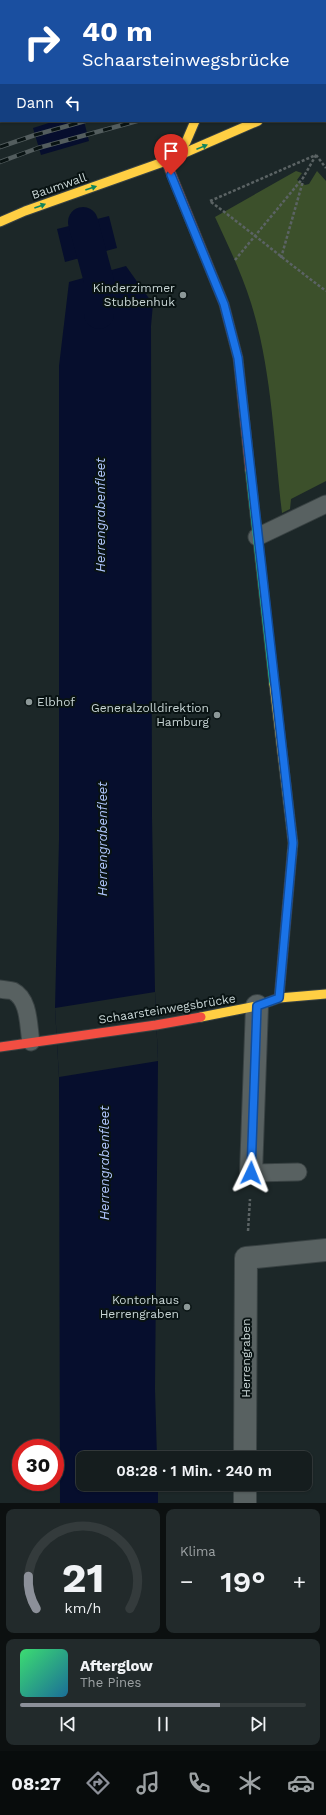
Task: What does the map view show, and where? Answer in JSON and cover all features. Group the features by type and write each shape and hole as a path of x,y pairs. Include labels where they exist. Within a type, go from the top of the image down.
{"street":[{"path":"194,122 186,142 177,153 166,161 186,215 214,279 231,328 238,358 257,537 293,843 279,998"},
{"name":"Baumwall","path":"0,222 56,200 166,161 256,122"},
{"name":"Schaarsteinwegsbrücke","path":"0,1047 156,1024 257,1006 279,998 326,994"},
{"path":"251,1173 257,1006"},
{"path":"246,1258 326,1250"},
{"name":"Herrengraben","path":"245,1451 246,1258"},
{"path":"245,1491 245,1503"}],"lane":[{"path":"257,537 326,504"},
{"path":"0,989 13,991 23,1000 31,1042"},
{"path":"251,1173 298,1172"}],"path":[{"path":"316,155 326,168"},
{"path":"214,279 232,263 303,178 316,155"},
{"path":"186,215 210,201 316,155"},
{"path":"281,258 303,178"},
{"path":"210,201 255,235 281,258 326,291"},
{"path":"246,1258 251,1173"}],"green space":[{"path":"296,171 302,173 297,180 305,185 309,184 317,171 326,181 326,481 291,499 290,509 282,513 268,381 258,328 243,281 215,217"}],"water":[{"path":"52,122 84,122 89,141 41,155 33,128"},
{"path":"109,216 117,248 65,262 57,229"},
{"path":"126,266 153,304 151,326 152,817 155,992 158,1061 155,1389 157,1451 76,1451 76,1491 158,1491 158,1503 60,1503 60,1491 64,1491 64,1439 60,1439 59,1077 55,1008 59,840 59,366 69,282"}],"pier":[{"path":"155,992 158,1061 59,1077 55,1008"}],"waterway":[{"name":"Herrengrabenfleet","path":"83,222 99,281 99,314"}],"railway":[{"path":"0,147 81,122"},
{"path":"0,162 38,148 133,122"}],"traffic: fast":[{"path":"250,470 274,684"}],"traffic: slow":[{"path":"170,158 186,142 195,122"},
{"path":"0,222 25,211 166,161 256,122"},
{"path":"274,684 293,843 292,854"},
{"path":"201,1017 257,1006 279,998 326,994"}],"traffic: jam":[{"path":"166,161 224,304 238,358 250,470"},
{"path":"279,998 292,854"},
{"path":"0,1047 156,1025 201,1017"}],"place":[{"name":"Kinderzimmer Stubbenhuk","path":"183,295"},
{"name":"Elbhof","path":"29,702"},
{"name":"Generalzolldirektion Hamburg","path":"217,715"},
{"name":"Kontorhaus Herrengraben","path":"187,1307"}],"route":[{"path":"171,175 186,215 224,304 238,358 257,537 293,843 279,998 257,1006 251,1173"}]}
